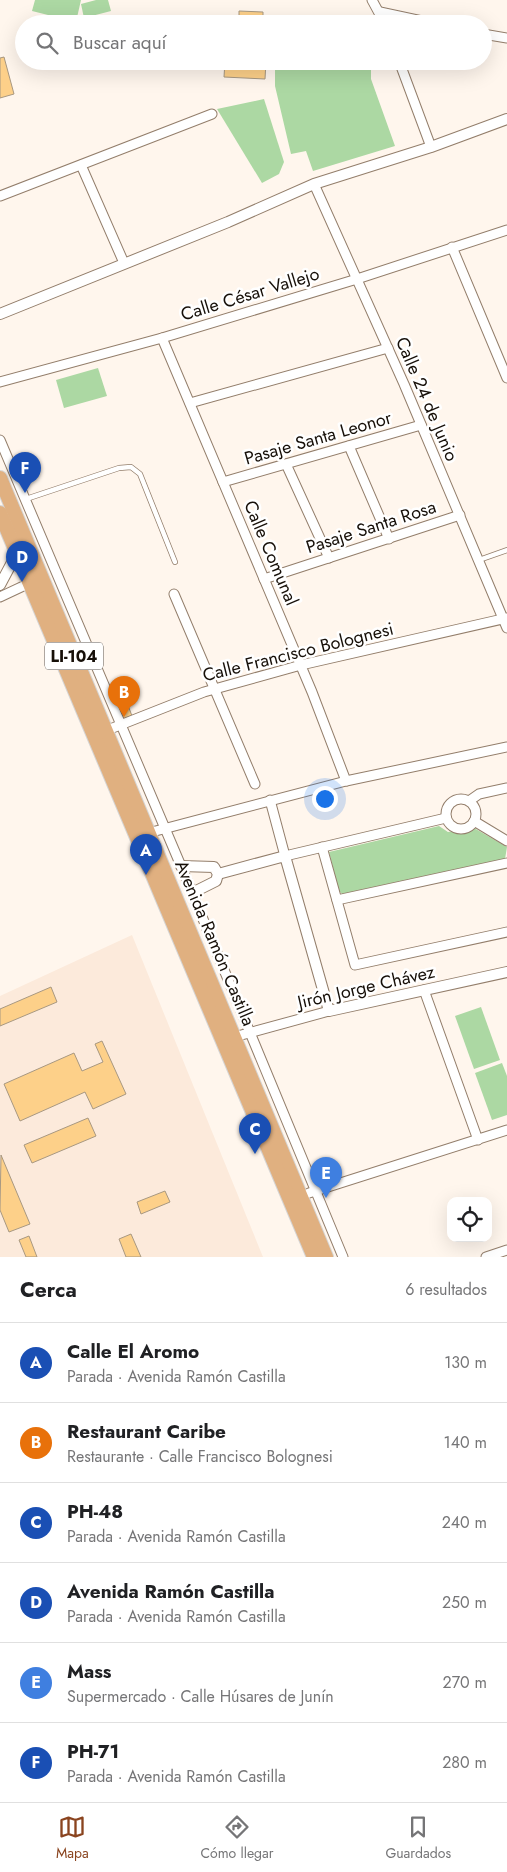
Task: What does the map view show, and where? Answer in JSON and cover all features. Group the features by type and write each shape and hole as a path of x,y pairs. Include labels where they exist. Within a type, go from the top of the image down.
{"highway":[{"name":"Avenida Ramón Castilla","path":"0,478 17,552 36,580 62,628 326,1257"},
{"name":"Avenida Ramón Castilla","path":"6,509 314,1257"}],"street":[{"path":"372,0 381,15"},
{"path":"380,12 394,15"},
{"path":"492,36 507,38"},
{"path":"402,70 431,147"},
{"path":"0,196 212,114"},
{"path":"0,314 314,184 431,147 507,119"},
{"path":"81,165 124,263"},
{"name":"Calle 24 de Junio","path":"314,184 388,348 506,621"},
{"name":"Calle César Vallejo","path":"0,382 162,338 357,279 507,230"},
{"path":"452,247 507,378"},
{"name":"Calle Comunal","path":"162,338 301,665 346,781"},
{"path":"190,403 388,348"},
{"name":"Pasaje Santa Leonor","path":"223,482 421,425"},
{"path":"0,440 163,828 181,866 343,1257"},
{"path":"349,446 389,538"},
{"path":"286,464 329,558"},
{"path":"6,509 25,499"},
{"name":"Pasaje Santa Rosa","path":"264,579 460,515"},
{"path":"0,585 17,552"},
{"path":"0,597 36,580"},
{"path":"174,594 255,784"},
{"name":"Calle Francisco Bolognesi","path":"105,731 214,689 301,665 506,621"},
{"path":"62,628 77,622"},
{"path":"148,833 346,781 507,747"},
{"path":"469,801 479,794 507,788"},
{"path":"460,798 469,801 476,812 474,821 466,828 457,828 446,818 446,809 451,802 460,798"},
{"path":"270,800 329,1011"},
{"path":"218,874 446,818"},
{"path":"474,821 507,841"},
{"path":"322,847 356,965 507,932"},
{"path":"337,900 507,863"},
{"path":"178,901 216,881 218,874 214,868 181,866"},
{"name":"Jirón Jorge Chávez","path":"234,1037 329,1011 507,972"},
{"path":"424,990 478,1140"},
{"path":"300,1196 507,1130"},
{"path":"486,1257 507,1250"}],"lane":[{"path":"25,499 120,468 131,467 140,474 175,562"},
{"path":"479,560 507,550"}],"shaded area":[{"path":"132,935 263,1257 0,1257 0,996"}],"green space":[{"path":"35,0 81,0 78,15 48,15 32,11"},
{"path":"96,0 108,0 111,11 96,15 83,15 81,4"},
{"path":"275,70 371,70 371,79 395,146 313,171 306,151 291,154 275,86"},
{"path":"264,99 284,162 279,174 262,183 217,109"},
{"path":"98,368 107,396 64,408 56,380"},
{"path":"439,826 448,832 474,828 507,847 505,859 343,895 339,891 329,852"},
{"path":"481,1007 500,1060 474,1069 455,1016"},
{"path":"502,1063 507,1076 507,1115 492,1120 475,1073"}],"building":[{"path":"239,11 263,12 263,15 239,15"},
{"path":"4,57 14,94 0,98 0,58"},
{"path":"224,70 266,70 265,79 224,77"},
{"path":"126,700 132,716 123,720 117,704"},
{"path":"51,987 57,1002 0,1026 0,1009"},
{"path":"102,1041 126,1094 93,1109 85,1092 20,1121 4,1084 74,1053 82,1071 103,1062 95,1044"},
{"path":"88,1118 96,1136 32,1163 24,1145"},
{"path":"1,1155 30,1224 9,1232 0,1210"},
{"path":"165,1191 170,1202 141,1214 137,1202"},
{"path":"131,1234 141,1257 126,1257 119,1239"},
{"path":"29,1236 37,1257 26,1257 19,1240"}],"place":[{"name":"PH-71","path":"25,493"},
{"name":"Avenida Ramón Castilla","path":"22,582"},
{"name":"Restaurant Caribe","path":"124,717"},
{"name":"Calle El Aromo","path":"146,875"},
{"name":"PH-48","path":"255,1154"},
{"name":"Mass","path":"326,1198"}]}
